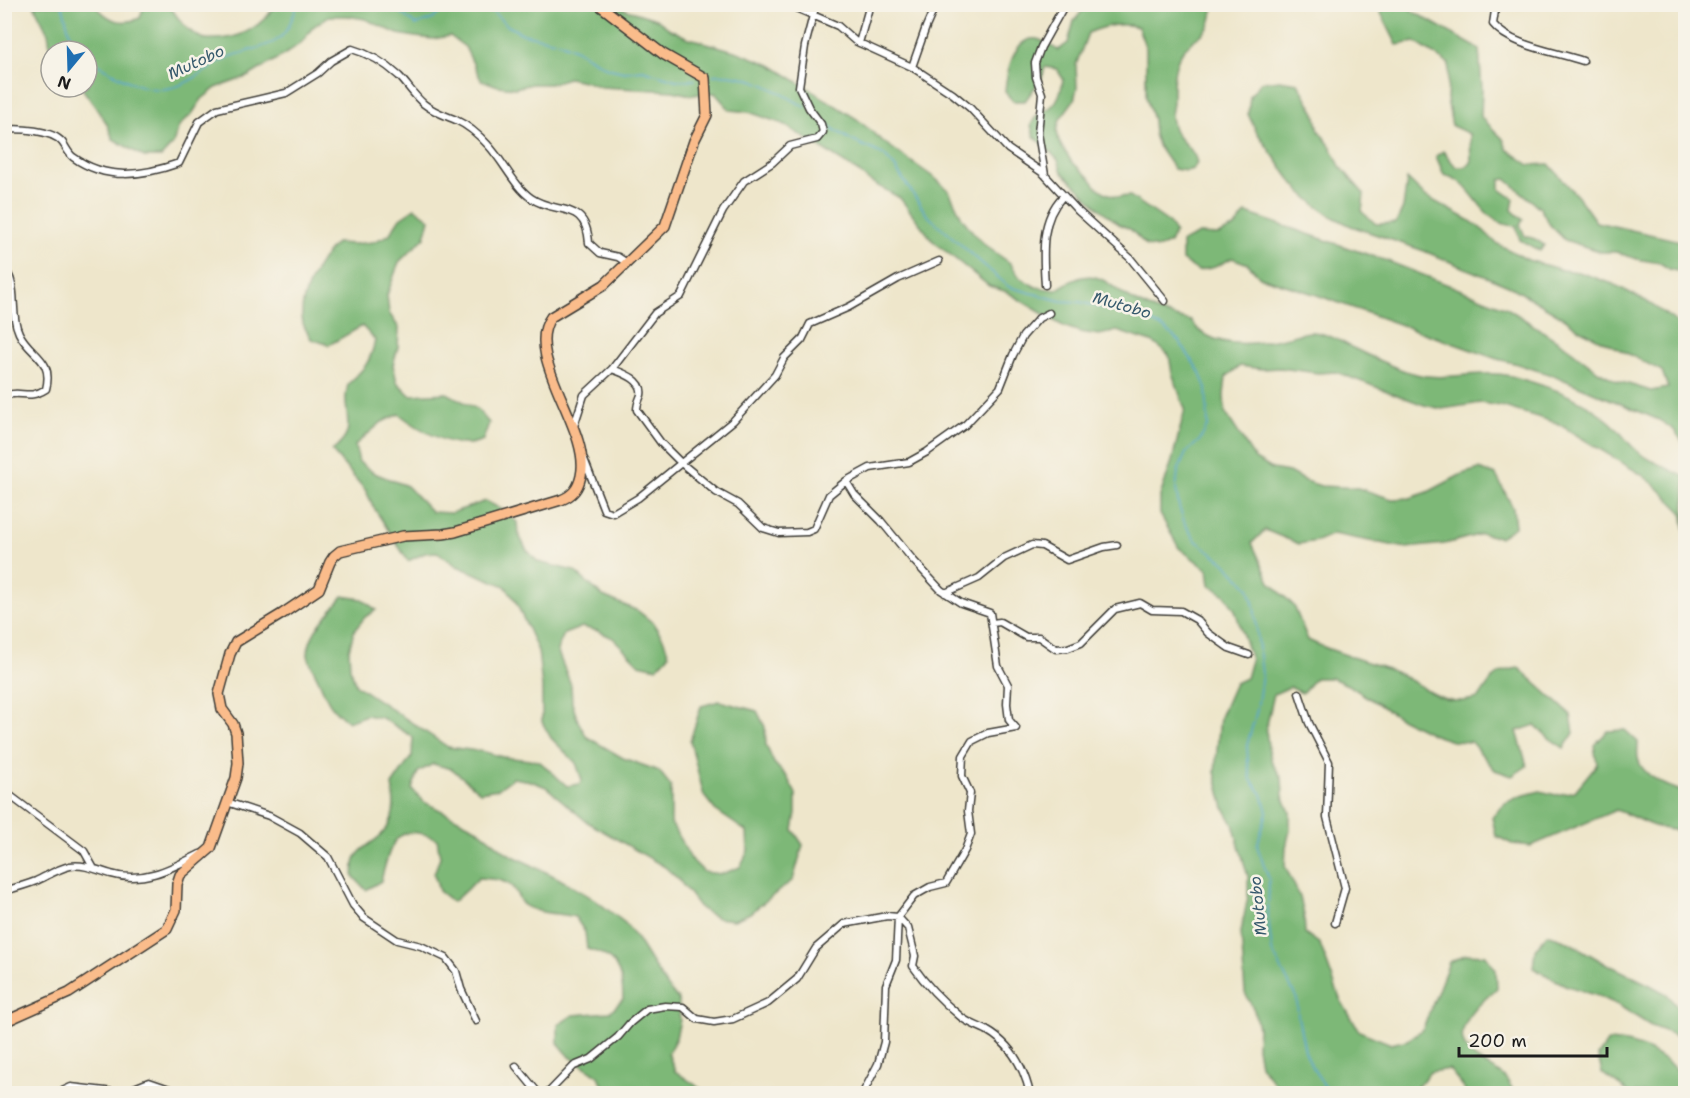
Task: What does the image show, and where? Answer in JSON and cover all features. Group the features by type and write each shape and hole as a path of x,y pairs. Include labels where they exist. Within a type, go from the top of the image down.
{"main road":[{"path":"4,1022 69,993 160,935 173,920 180,875 211,848 236,778 237,749 233,724 222,709 219,694 230,654 237,642 319,589 330,562 340,551 403,536 455,532 569,497 579,484 583,457 547,357 546,324 550,316 604,285 662,230 668,221 694,141 707,116 705,78 663,54 598,4"}],"street":[{"path":"787,4 838,26 859,44 912,67 953,94 1008,149 1045,175 1130,258 1165,301"},
{"path":"574,427 581,399 612,369 655,313 681,296 723,211 744,181 772,163 790,146 817,139 823,132 821,124 809,108 800,87 805,46 816,4"},
{"path":"859,44 870,4"},
{"path":"912,67 936,4"},
{"path":"1045,175 1038,133 1042,94 1036,77 1035,63 1041,47 1065,4"},
{"path":"1496,4 1493,24 1505,35 1583,61"},
{"path":"4,130 44,133 61,141 71,156 87,164 123,175 144,174 179,163 199,122 217,109 286,93 318,74 331,61 352,49 368,53 399,75 423,103 439,114 457,120 473,130 502,159 522,191 540,204 562,208 579,215 588,230 589,243 600,254 618,257 627,263"},
{"path":"1045,285 1044,236 1053,207 1063,195"},
{"path":"583,457 604,510 613,513 638,498 741,412 775,375 784,358 802,340 810,324 849,307 898,279 939,261"},
{"path":"4,268 11,281 14,316 19,334 43,360 49,378 46,389 35,396 10,394 4,396"},
{"path":"612,369 626,375 639,385 641,393 637,410 661,443 680,462 716,492 742,507 764,528 779,533 807,532 814,529 829,495 846,482 870,468 909,462 965,425 1000,388 1023,336 1039,318 1049,313"},
{"path":"846,482 922,571 945,593 961,603 988,610 992,616 993,641 998,666 1008,685 1009,720 1016,728 988,733 972,741 963,756 962,776 970,793 968,811 971,834 965,850 946,883 930,887 914,896 898,917 896,960 886,985 884,1042 878,1064 864,1091"},
{"path":"945,593 979,578 1004,558 1032,545 1042,546 1067,560 1104,547 1117,545"},
{"path":"992,623 1000,622 1026,637 1039,638 1056,649 1068,648 1081,643 1115,609 1140,603 1152,610 1181,611 1197,620 1208,633 1229,648 1249,655"},
{"path":"1299,693 1310,723 1329,762 1327,817 1346,888 1335,923"},
{"path":"4,791 84,851 93,867"},
{"path":"227,802 269,816 300,833 328,857 338,873 344,890 364,918 397,940 421,946 446,958 456,971 476,1021"},
{"path":"4,891 36,881 68,867 93,867 112,874 141,877 163,871 211,848"},
{"path":"547,1094 574,1066 591,1059 647,1009 665,1006 683,1007 697,1019 714,1022 733,1019 768,1003 797,979 816,948 844,924 887,916 898,917 908,928 915,956 913,966 924,982 963,1019 989,1032 1016,1056 1024,1072 1030,1094"},
{"path":"516,1066 539,1094"},
{"path":"56,1094 71,1087 122,1093 149,1082 184,1094"},
{"path":"348,1094 368,1094"}],"green space":[{"path":"600,4 656,19 686,37 738,52 771,65 857,119 949,191 962,218 973,232 986,246 1010,263 1020,278 1036,287 1056,290 1070,281 1091,276 1100,278 1144,306 1191,321 1210,337 1222,341 1260,342 1314,332 1332,337 1384,362 1416,374 1440,377 1487,374 1511,376 1575,398 1609,421 1633,448 1685,477 1685,531 1682,512 1654,484 1557,423 1501,406 1481,403 1442,409 1424,405 1336,372 1318,373 1240,366 1226,377 1225,412 1255,459 1272,469 1289,472 1305,481 1321,486 1358,488 1392,499 1410,498 1428,492 1462,474 1479,469 1496,475 1513,508 1515,527 1500,537 1481,534 1445,544 1406,548 1333,534 1317,541 1299,544 1265,530 1252,543 1270,582 1294,606 1308,640 1395,672 1453,701 1479,698 1487,685 1499,674 1519,668 1571,715 1574,733 1564,748 1535,725 1517,731 1527,766 1512,776 1495,770 1471,742 1452,741 1434,735 1332,678 1315,678 1302,693 1290,687 1274,694 1266,729 1272,763 1282,778 1283,796 1290,812 1285,866 1300,897 1305,933 1320,944 1340,999 1359,1031 1391,1044 1408,1040 1423,1029 1449,962 1466,954 1485,955 1496,970 1497,988 1479,1005 1465,1023 1462,1033 1463,1043 1469,1053 1505,1077 1514,1093 1466,1093 1449,1069 1430,1072 1414,1093 1282,1093 1260,1065 1257,1047 1258,1027 1254,1010 1245,993 1241,932 1248,896 1248,877 1233,824 1224,808 1215,772 1220,717 1235,683 1246,678 1251,660 1235,610 1225,595 1210,585 1208,570 1179,548 1160,514 1160,496 1172,461 1185,409 1172,373 1169,355 1154,343 1117,331 1099,335 1063,326 1007,292 989,286 933,241 900,198 869,181 856,170 783,124 749,112 730,110 715,93 691,95 673,91 601,87 568,78 550,84 532,84 515,88 498,86 481,80 465,47 450,36 433,39 415,37 398,34 365,19 329,16 313,27 302,42 287,53 249,76 216,88 202,99 192,114 179,126 173,144 161,157 144,157 113,139 106,122 90,99 99,99 99,39 49,39 34,5 95,5 110,18 126,21 140,18 144,5 169,5 188,29 202,38 209,39 243,34 258,25 276,5"},
{"path":"1209,4 1213,9 1209,25 1182,52 1176,64 1174,77 1171,116 1173,126 1179,138 1195,156 1197,163 1193,169 1186,171 1174,169 1158,146 1146,97 1146,49 1138,27 1113,26 1088,33 1076,65 1077,88 1074,100 1060,119 1057,131 1059,142 1071,161 1096,186 1118,197 1130,196 1168,222 1175,232 1170,243 1158,248 1147,246 1130,229 1119,224 1100,209 1062,172 1058,160 1034,136 1031,125 1034,120 1052,106 1060,93 1063,79 1057,69 1045,67 1042,78 1025,101 1013,101 1005,92 1009,67 1017,50 1029,40 1037,39 1058,50 1068,43 1074,21 1082,11 1093,5"},
{"path":"1377,5 1410,5 1412,11 1479,49 1482,88 1481,117 1503,139 1507,149 1530,165 1549,164 1579,198 1596,222 1685,242 1685,272 1671,270 1660,263 1636,259 1616,252 1601,252 1565,240 1550,225 1540,208 1506,179 1500,180 1500,189 1514,199 1512,210 1523,220 1520,225 1525,236 1544,245 1540,251 1520,240 1516,226 1503,224 1493,218 1463,185 1444,175 1436,156 1443,151 1456,167 1466,167 1471,163 1470,134 1452,126 1447,99 1449,64 1415,42 1397,45"},
{"path":"1279,80 1298,83 1315,113 1319,131 1331,147 1340,166 1364,194 1362,212 1376,224 1396,223 1403,208 1407,179 1425,196 1469,220 1496,243 1528,260 1562,270 1579,272 1613,284 1646,301 1685,328 1685,445 1674,430 1659,420 1555,376 1497,359 1260,277 1248,264 1232,258 1215,267 1198,271 1182,260 1182,242 1199,234 1218,235 1235,227 1246,213 1390,262 1507,308 1567,347 1598,371 1615,380 1651,391 1668,388 1662,371 1579,329 1513,288 1424,251 1351,226 1317,206 1289,178 1256,131 1248,114 1250,96 1261,82"},
{"path":"415,208 430,219 425,237 399,262 387,295 389,313 399,328 398,347 393,365 397,382 410,395 447,393 477,409 489,423 483,440 464,444 438,437 399,414 382,422 355,445 359,462 374,473 407,486 432,512 451,513 486,501 503,510 517,522 518,533 526,549 538,562 574,571 603,596 638,611 653,623 663,638 669,655 657,668 639,664 613,638 582,627 564,634 557,650 571,685 572,703 578,721 587,737 623,758 659,771 671,786 671,823 691,859 704,872 722,874 740,867 748,851 747,832 715,810 704,796 690,741 701,706 719,701 757,711 765,727 766,745 774,763 787,777 796,794 793,830 803,845 793,880 750,913 734,920 717,918 701,909 679,880 665,867 587,822 546,787 531,781 513,778 498,789 480,792 452,769 433,764 418,772 412,789 424,802 476,828 507,853 594,899 625,923 667,987 678,999 680,1020 676,1038 668,1053 675,1071 707,1093 606,1093 599,1076 570,1057 558,1043 558,1025 573,1015 610,1012 623,999 623,989 616,966 604,955 587,949 585,932 575,917 529,908 522,904 511,886 493,879 479,878 453,902 439,891 434,874 440,857 437,839 423,834 411,832 396,840 391,847 381,881 366,890 353,876 356,857 361,850 386,830 392,818 394,805 392,785 412,756 413,737 382,718 366,715 348,722 327,700 308,655 309,646 321,623 343,596 362,599 376,610 365,617 354,631 349,650 350,668 356,685 448,747 539,761 567,786 580,784 582,780 576,763 551,738 542,722 542,687 538,651 515,600 505,586 457,566 437,552 425,553 408,561 374,508 366,491 332,451 343,440 348,430 346,398 348,384 366,365 375,340 362,326 329,345 311,339 304,325 302,313 306,291 323,259 336,243 373,242 389,235 400,218"},
{"path":"1625,730 1638,742 1638,758 1644,770 1664,784 1685,792 1685,830 1656,827 1616,810 1531,846 1512,844 1496,836 1492,817 1505,803 1540,791 1556,795 1575,791 1597,764 1594,745 1608,731"},
{"path":"1547,934 1565,940 1667,994 1679,1008 1685,1011 1685,1039 1651,1026 1618,1005 1565,985 1533,968 1535,950"},
{"path":"1608,1041 1640,1047 1667,1062 1685,1076 1685,1093 1630,1093 1602,1073 1598,1056"}],"waterway":[{"name":"Mutobo","path":"62,4 71,39"},
{"name":"Mutobo","path":"99,65 143,87 163,89 181,85 229,57 273,43 287,29 298,4"},
{"name":"Mutobo","path":"403,4 402,14 416,25 433,19 453,4"},
{"name":"Mutobo","path":"484,4 508,26 523,34 559,42 607,68 624,72 643,70 676,80 695,80"},
{"name":"Mutobo","path":"713,75 750,79 772,88 805,107"},
{"name":"Mutobo","path":"824,123 851,140 884,155 895,167 927,215 1009,287 1061,301 1080,302 1149,321 1165,329 1179,341 1199,371 1206,388 1208,425 1200,440 1186,453 1178,471 1176,489 1179,507 1185,524 1195,540 1224,562 1249,588 1254,606 1262,674 1257,710 1247,745 1251,780 1262,794 1267,812 1257,846 1269,879 1268,916 1272,951 1297,999 1305,1051 1312,1067 1330,1094"}]}
